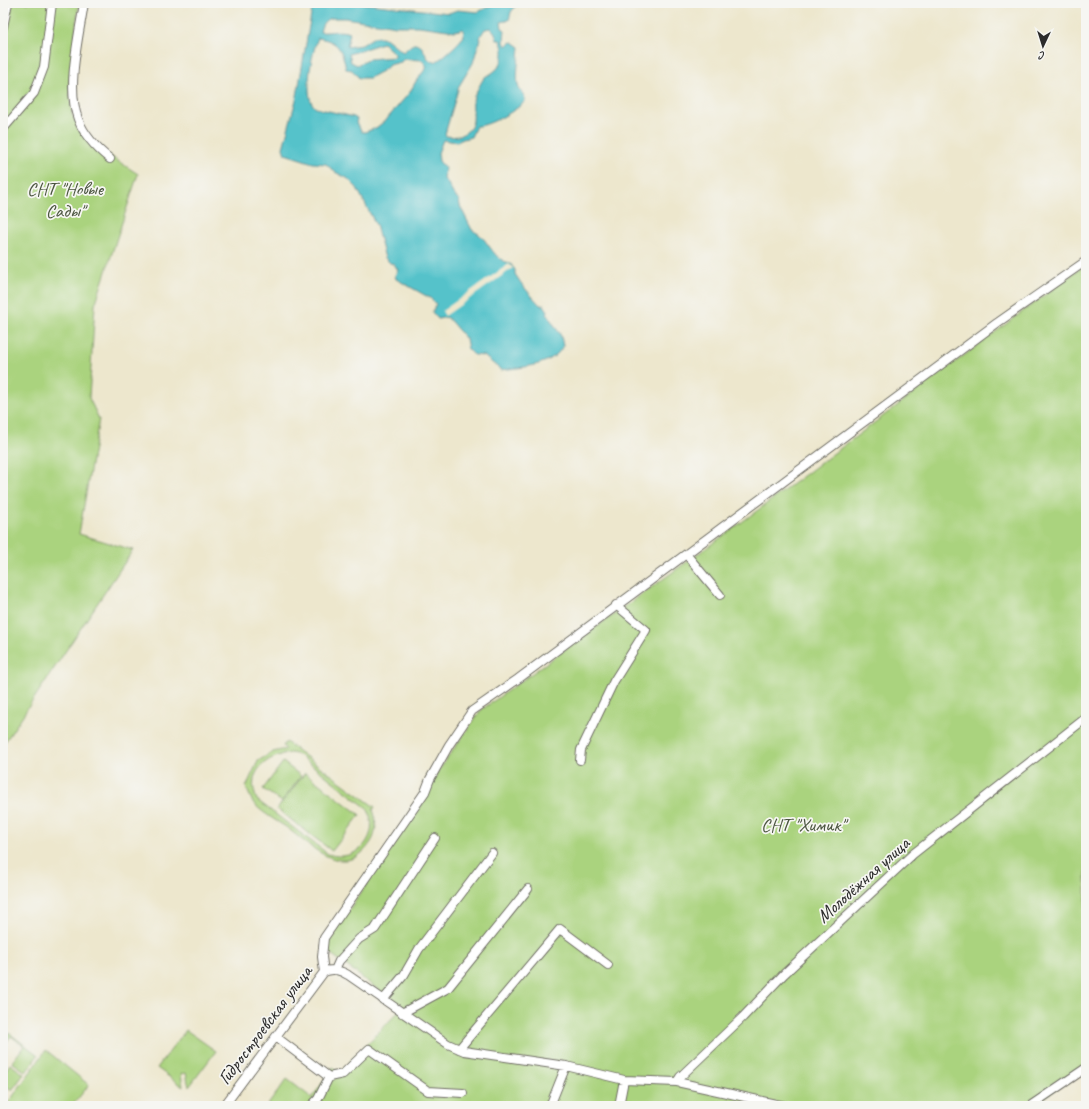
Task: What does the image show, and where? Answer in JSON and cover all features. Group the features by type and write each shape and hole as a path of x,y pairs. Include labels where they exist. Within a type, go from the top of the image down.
{"street":[{"path":"3,27 8,3"},
{"path":"3,129 34,93 44,67 52,3"},
{"path":"84,3 73,81 76,110 78,119 89,139 98,150 110,159"},
{"path":"324,972 322,957 324,938 425,792 430,779 449,745 472,711 518,679 997,323 1086,261"},
{"path":"686,554 720,596"},
{"path":"580,760 581,750 614,681 646,630 616,606"},
{"name":"Молодёжная улица","path":"677,1082 680,1077 743,1017 784,974 913,854 1086,718"},
{"path":"435,838 375,929 359,939 339,961 334,970 342,971 348,974 383,1000 448,1044 464,1051 566,1066 624,1080 677,1082 785,1106"},
{"path":"383,1000 404,975 419,949 492,853"},
{"path":"402,1013 448,988 528,889"},
{"path":"459,1049 560,929 608,965"},
{"name":"Гидростроевская улица","path":"224,1106 324,972 334,970"},
{"path":"276,1038 329,1077 343,1074 369,1049 428,1091 463,1093"},
{"path":"550,1106 566,1066"},
{"path":"1030,1106 1086,1068"},
{"path":"311,1106 318,1099 329,1077"},
{"path":"619,1106 624,1080"}],"green space":[{"name":"СНТ \"Новые Сады\"","path":"3,3 79,3 69,83 72,115 90,143 138,174 95,305 89,398 99,419 79,534 133,550 3,745"},
{"name":"СНТ \"Химик\"","path":"1086,264 1086,1066 1034,1106 267,1106 287,1079 312,1098 333,1067 340,1072 402,1008 326,950 328,940 423,803 437,773 481,710 734,528"},
{"path":"286,742 375,807 373,810 376,822 374,835 371,842 361,854 350,859 339,860 328,857 317,851 268,815 252,801 246,787 258,761 273,752 286,749 283,746","holes":["291,753 299,755 367,808 371,818 369,837 364,845 357,851 348,855 339,856 328,854 257,800 254,790 254,781 260,767 273,758 282,755"]},
{"path":"283,762 301,776 282,802 263,789"},
{"path":"305,773 360,815 332,851 277,809"},
{"path":"186,1030 216,1051 189,1087 186,1073 181,1074 183,1087 157,1068"},
{"path":"9,1033 38,1055 26,1072 12,1062 24,1046 11,1036 3,1047 3,1041"},
{"path":"46,1050 89,1085 72,1106 6,1106"},
{"path":"10,1064 24,1074 12,1090 3,1084 3,1074"}],"water":[{"path":"313,3 359,3 449,13 457,10 478,12 496,3 518,3 511,12 509,20 501,22 502,28 505,30 504,42 506,46 513,42 520,47 517,80 525,101 516,109 502,117 487,124 476,126 471,137 457,142 443,140 438,153 439,161 445,168 444,179 454,195 459,199 460,206 472,230 484,239 500,259 510,263 515,270 515,274 524,286 540,305 544,305 548,311 547,314 561,336 563,346 558,353 544,362 535,365 501,370 484,356 474,355 468,349 466,339 447,317 438,319 432,312 436,304 430,298 396,279 395,275 398,270 394,264 390,263 385,258 376,225 357,188 347,178 335,172 326,164 313,163 285,154 283,148 297,96","holes":["345,18 396,26 419,26 455,31 463,29 464,36 440,59 434,62 428,59 422,47 419,45 414,44 403,52 387,39 382,37 374,37 362,45 347,47 350,33 342,31 320,32 324,22 327,19","491,28 495,33 497,40 500,40 503,49 501,63 496,70 484,78 475,94 473,99 473,122 471,127 461,135 454,137 446,136 445,134 459,86 473,63 481,35 485,29","318,38 331,41 335,44 341,52 346,69 352,70 359,78 370,78 389,65 401,62 404,59 422,60 427,67 416,81 410,92 386,120 376,128 362,132 356,123 357,119 354,117 316,108 312,103 309,86 311,64","383,43 395,54 395,57 368,59 357,65 351,62 349,54"]}],"pier":[{"path":"509,264 513,268 445,316 442,311"}]}
